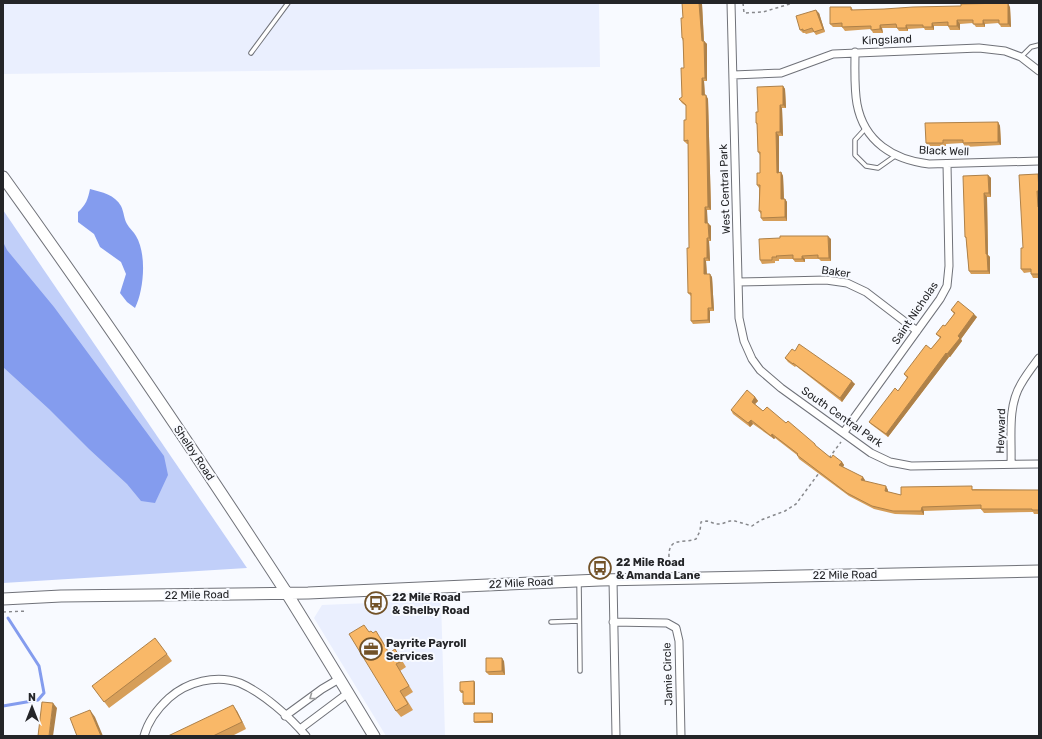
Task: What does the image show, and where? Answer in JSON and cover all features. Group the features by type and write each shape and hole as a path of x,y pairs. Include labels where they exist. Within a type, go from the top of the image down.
{"street":[{"name":"West Central Park","path":"731,3 739,318 747,349 760,370"},
{"name":"Kingsland","path":"733,75 781,73 824,56 833,54 979,48 1005,51 1021,57 1039,71"},
{"name":"Black Well","path":"854,52 857,104 859,112 866,128 879,144 895,156 919,163 947,164 1039,161"},
{"name":"Saint Nicholas","path":"844,432 940,299 947,286 949,266 947,164"},
{"name":"Shelby Road","path":"3,177 65,263 231,508 287,594 374,736"},
{"name":"Baker","path":"738,282 826,280 847,283 866,292 917,331"},
{"name":"Heyward","path":"1011,464 1013,403 1020,384 1039,358"},
{"name":"South Central Park","path":"760,370 781,388 844,432 871,453 901,465 1039,464"},
{"name":"22 Mile Road","path":"3,599 61,596 287,594 579,581 1039,571"},
{"path":"613,580 616,736"},
{"name":"Jamie Circle","path":"613,622 667,623 676,628 679,641 681,736"},
{"path":"285,716 322,689 339,679"},
{"path":"144,736 152,717 174,693 191,684 211,680 224,680 239,683 258,693 300,729 306,736"},
{"path":"300,729 348,693"}],"lane":[{"path":"252,53 288,3"},
{"path":"1021,57 1030,47 1039,45"},
{"path":"866,128 855,140 855,155 866,166 878,168 895,156"},
{"path":"579,581 580,671"},
{"path":"551,622 579,621"}],"path":[{"path":"744,3 744,13 763,12 793,3"},
{"path":"829,459 842,440"},
{"path":"670,557 670,549 674,544 680,541 696,539 700,531 701,522 704,521 716,524 735,521 752,526 761,520 785,511 796,504 819,472"},
{"path":"3,612 26,610"}],"shaded area":[{"path":"3,3 599,3 600,67 3,74"},
{"path":"3,210 247,568 3,583"},
{"path":"441,600 445,736 386,736 314,618 322,605"}],"water":[{"path":"90,189 108,194 118,202 122,208 127,224 135,234 139,244 142,252 143,272 140,292 135,308 127,302 120,293 126,274 121,262 100,247 94,234 78,222 78,212 86,202"},
{"path":"3,242 7,250 54,307 164,456 168,475 155,503 141,501 127,484 3,367"}],"building":[{"path":"682,3 699,3 702,41 704,41 705,78 702,78 702,95 706,95 708,207 705,207 705,223 708,223 709,238 707,238 707,258 704,258 704,274 710,274 712,308 708,308 708,320 691,321 691,293 688,293 687,248 689,248 688,140 684,141 686,105 679,99 682,97 681,68 684,68 681,18 683,18"},
{"path":"1008,3 1008,24 999,24 999,20 983,20 983,24 973,24 973,20 957,20 957,26 948,26 948,22 932,23 932,27 923,27 923,25 906,25 906,28 897,28 896,24 880,25 880,29 871,30 871,26 842,27 842,23 830,24 830,7 851,7 851,10"},
{"path":"816,10 823,29 814,32 812,28 803,31 803,29 800,30 796,16"},
{"path":"783,86 783,105 780,105 780,132 776,132 777,173 781,172 781,199 785,199 785,217 761,218 761,211 759,211 760,185 757,185 757,173 760,173 760,152 758,152 756,123 756,112 758,112 757,87"},
{"path":"998,122 998,142 963,143 963,140 943,140 943,143 926,143 925,123"},
{"path":"1038,174 1039,274 1031,274 1031,269 1021,269 1021,248 1023,248 1019,175"},
{"path":"988,175 989,193 984,193 988,271 969,271 965,237 963,176"},
{"path":"780,236 828,236 829,258 818,258 818,255 802,256 802,259 793,259 793,255 776,256 777,257 772,257 772,260 760,260 759,239 780,238"},
{"path":"958,301 974,314 958,336 960,338 947,354 946,353 886,434 869,422 895,388 898,391 908,377 904,374 926,345 931,349 941,337 936,334 943,325 945,326 955,313 951,310"},
{"path":"799,344 852,381 840,398 785,358 792,349 795,351"},
{"path":"747,390 755,397 752,402 763,411 767,407 786,423 788,421 831,458 833,455 842,462 839,465 863,477 861,480 886,486 885,491 901,495 901,487 972,486 972,490 1039,490 1039,510 981,509 981,505 922,507 921,511 893,511 872,506 847,493 772,434 771,436 751,420 748,423 731,410"},
{"path":"364,625 369,632 371,631 373,633 376,631 389,653 395,649 402,661 396,664 409,686 400,691 408,704 396,711 349,634"},
{"path":"155,638 167,654 104,702 92,686"},
{"path":"486,658 502,658 502,671 486,672"},
{"path":"474,681 474,703 463,703 463,691 460,691 460,682"},
{"path":"42,702 53,703 49,736 38,736"},
{"path":"233,705 242,722 213,736 168,736"},
{"path":"90,710 101,736 77,736 70,718"},
{"path":"474,713 492,713 492,721 474,722"}],"waterway":[{"path":"3,706 38,700 44,693 39,666 8,618"}],"place":[{"name":"22 Mile Road & Amanda Lane","path":"600,568"},
{"name":"22 Mile Road & Shelby Road","path":"376,603"},
{"name":"Payrite Payroll Services","path":"371,649"}]}
